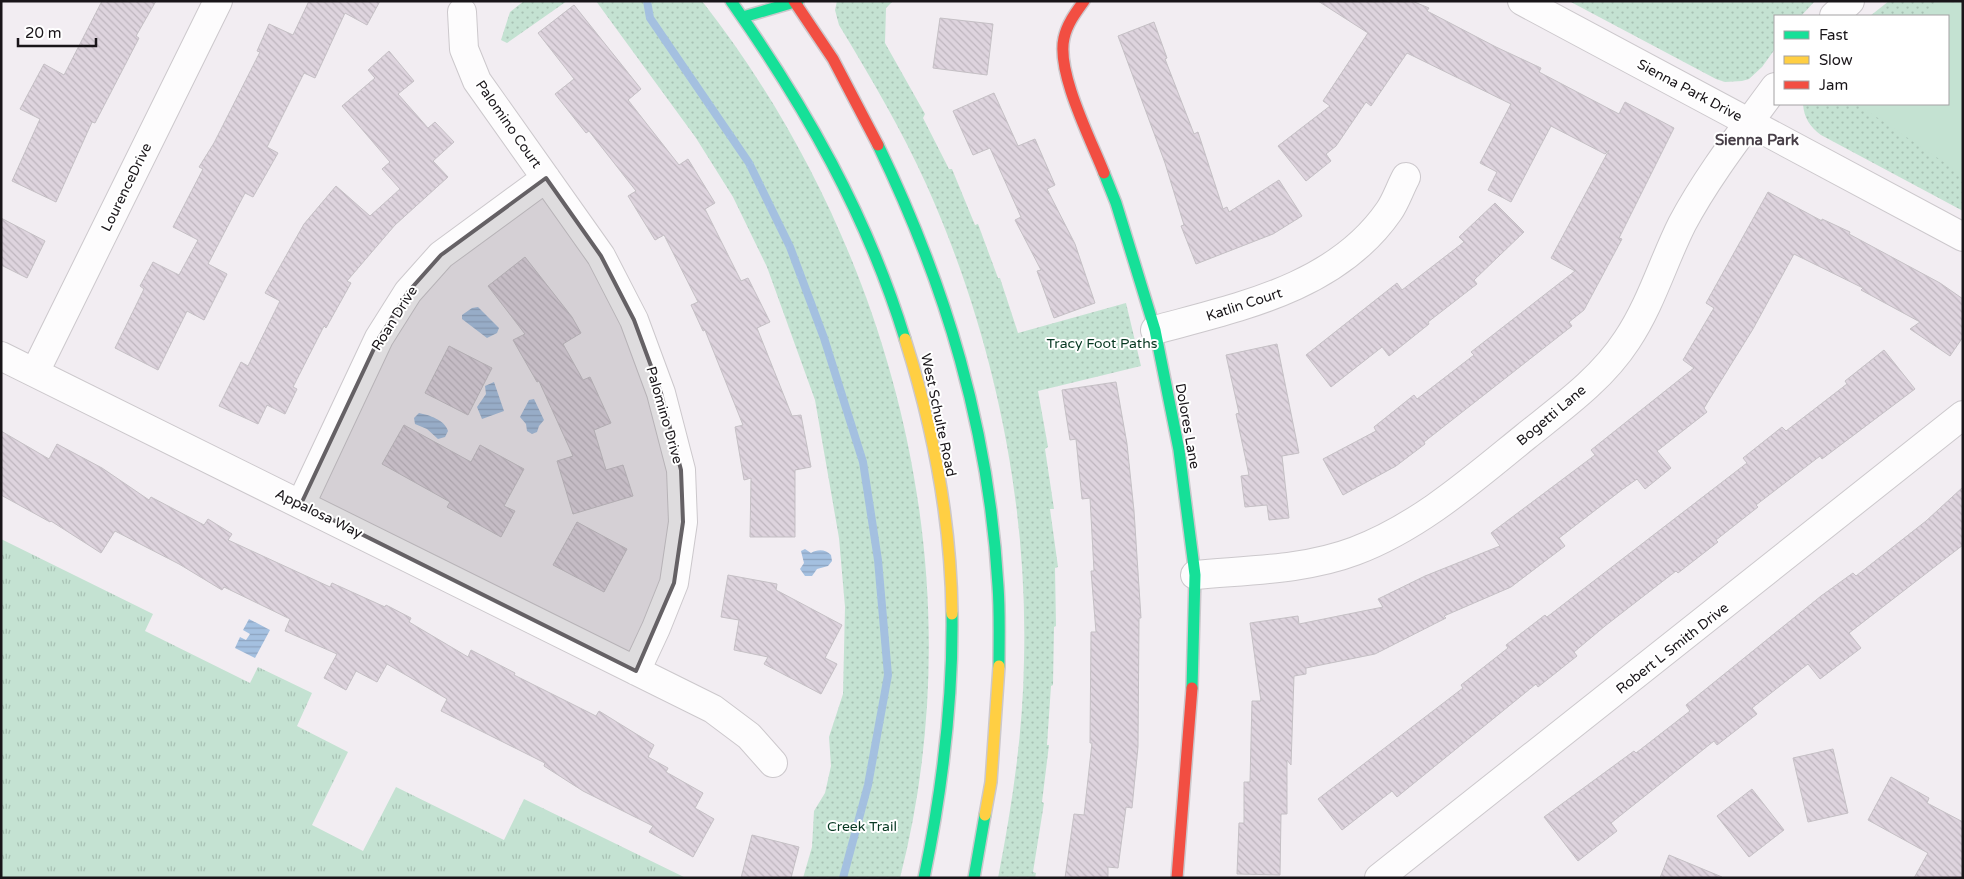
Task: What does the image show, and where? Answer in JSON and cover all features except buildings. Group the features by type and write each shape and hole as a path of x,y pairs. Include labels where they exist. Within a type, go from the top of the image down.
{"main road":[{"name":"West Schulte Road","path":"731,1 810,117 842,176 866,227 898,311 919,380 937,462 948,547 952,631 949,718 936,822 924,878"},
{"path":"743,17 751,1"},
{"name":"Dolores Lane","path":"1084,1 1067,26 1061,42 1062,59 1067,78 1116,203 1155,330 1179,450 1195,574 1192,698 1177,878"},
{"path":"743,17 796,2 853,95 885,154 916,222 949,316 981,440 994,535 1000,627 997,724 983,838 974,878"}],"street":[{"name":"LourenceDrive","path":"35,372 218,1"},
{"name":"Sienna Park Drive","path":"1522,1 1963,237"},
{"path":"1835,15 1850,1"},
{"name":"Palomino Court","path":"462,12 464,49 477,81 546,178"},
{"name":"Bogetti Lane","path":"1195,574 1308,564 1354,552 1388,536 1432,510 1575,397 1602,371 1626,341 1649,302 1683,223 1702,191 1774,88"},
{"name":"Katlin Court","path":"1155,330 1279,294 1325,271 1361,242 1389,211 1406,177"},
{"name":"Roan Drive","path":"301,504 378,338 408,292 441,255 546,178"},
{"name":"Palomino Drive","path":"546,178 601,256 634,320 662,392 681,470 684,522 674,583 636,671"},
{"name":"Appalosa Way","path":"1,356 712,709 749,736 773,763"},
{"name":"Robert L Smith Drive","path":"1379,878 1963,415"}],"highlighted area":[{"path":"546,178 601,256 634,320 661,393 681,470 683,522 674,583 636,671 301,504 379,338 408,292 441,255"}],"green space":[{"path":"524,1 567,1 507,43 501,40 510,12"},
{"name":"Creek Trail","path":"596,1 702,1 769,97 824,198 869,306 902,417 922,531 929,647 922,763 900,878 803,878 812,847 814,811 825,793 831,766 829,737 843,694 845,607 839,538 815,400 767,267 733,197 696,138"},
{"name":"Tracy Foot Paths","path":"837,1 893,1 886,8 885,43 925,114 923,118 949,169 952,169 975,225 978,224 998,278 1000,278 1018,333 1126,303 1141,366 1038,391 1048,447 1045,449 1054,509 1050,509 1058,567 1055,568 1056,626 1054,627 1053,685 1051,686 1047,745 1049,745 1042,802 1044,803 1033,872 1036,873 1035,878 998,878 1016,770 1024,660 1024,599 1020,539 1002,418 971,300 950,242 927,186 897,124 839,25 835,10"},
{"path":"1569,1 1815,1 1802,15 1774,15 1774,50 1762,67 1749,79 1725,82"},
{"path":"1889,1 1963,1 1963,211 1821,135 1806,118 1803,105 1949,105 1949,15 1871,15"},
{"path":"1936,1 1963,3 1963,175 1858,105 1949,105 1949,15 1926,15"},
{"path":"1,539 153,614 145,631 250,683 258,667 312,693 297,726 348,752 312,825 363,851 396,787 504,840 524,799 686,878 1,878"}],"water":[{"path":"478,307 499,328 497,333 487,338 462,319 462,315 472,308"},
{"path":"494,382 504,411 482,419 477,407 486,394 485,386"},
{"path":"534,399 544,420 537,432 532,434 527,431 526,424 520,417 529,400"},
{"path":"419,413 432,417 444,424 448,431 445,437 438,439 427,429 415,424 414,418"},
{"path":"805,549 811,553 819,550 827,552 831,555 832,561 828,566 817,569 812,576 805,576 800,569 804,563 801,551"},
{"path":"249,619 270,630 255,658 235,648 240,637 246,640 250,634 243,630"}],"waterway":[{"path":"647,1 650,18 749,163 790,247 824,338 863,462 878,560 888,675 868,785 843,878"}],"traffic: fast":[{"path":"731,1 809,121 832,163 872,249 890,293 905,339"},
{"path":"743,17 798,1"},
{"path":"878,145 924,251 960,360 974,415 985,471 993,528 999,596 999,666"},
{"path":"1104,173 1116,203 1155,330 1179,450 1195,575 1192,688"},
{"path":"924,878 936,813 945,747 951,681 952,614"},
{"path":"974,878 985,815"}],"traffic: slow":[{"path":"905,339 924,406 939,475 948,544 952,614"},
{"path":"985,815 991,782 999,666"}],"traffic: jam":[{"path":"794,1 833,59 878,145"},
{"path":"1084,1 1067,28 1063,52 1065,69 1076,106 1104,173"},
{"path":"1177,878 1192,688"}],"district":[{"name":"Sienna Park","path":"1757,140"}]}
